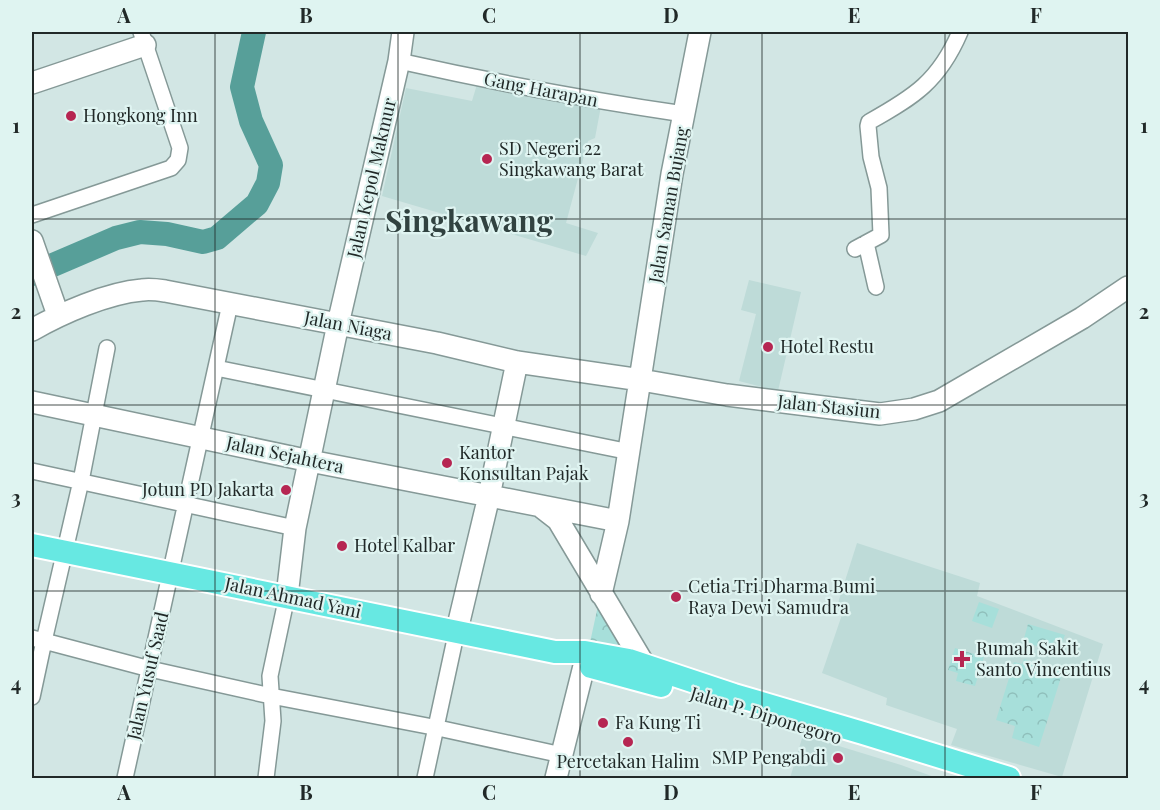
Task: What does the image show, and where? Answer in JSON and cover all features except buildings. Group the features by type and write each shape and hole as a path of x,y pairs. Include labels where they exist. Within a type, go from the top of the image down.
{"main road":[{"name":"Jalan Ahmad Yani","path":"32,545 457,630 555,652"},
{"name":"Jalan P. Diponegoro","path":"555,652 585,652 628,660 734,695 1009,778"},
{"name":"Jalan P. Diponegoro","path":"555,652 584,666 705,697 772,719 979,778"}],"street":[{"name":"Jalan Kepol Makmur","path":"287,597 295,528 338,324 399,61 403,32"},
{"name":"Jalan Saman Bujang","path":"601,594 618,521 672,174 700,32"},
{"path":"876,287 861,246 881,235 879,188 871,157 869,122 895,108 926,85 943,66 960,32"},
{"path":"32,83 143,38 180,148 180,155 175,165 32,215"},
{"name":"Gang Harapan","path":"399,61 610,103 684,114"},
{"path":"32,244 58,315"},
{"name":"Jalan Stasiun","path":"641,380 727,395 866,413 880,414 914,409 939,401 960,390 1082,318 1128,287"},
{"name":"Jalan Niaga","path":"32,330 58,315 143,289 165,291 437,343 517,362 641,380"},
{"name":"Jalan Yusuf Saad","path":"125,778 230,304"},
{"path":"32,697 38,640 64,552 81,481 107,348"},
{"path":"425,778 438,728 457,630 489,496 517,362"},
{"path":"216,368 630,452"},
{"name":"Jalan Sejahtera","path":"32,402 310,461 618,521"},
{"path":"32,471 295,528"},
{"path":"539,505 558,520 645,666"},
{"path":"266,778 273,721 270,676 287,597"},
{"path":"38,640 150,669 271,696 438,728 562,755"},
{"path":"556,778 584,666"}],"shaded area":[{"name":"SD Negeri 22 Singkawang Barat","path":"478,81 601,106 595,138 588,141 566,223 598,233 586,256 382,196 406,88 472,101"},
{"name":"Hotel Restu","path":"749,280 801,292 778,391 739,381 756,314 741,310"},
{"name":"Rumah Sakit Santo Vincentius","path":"857,543 980,583 977,596 1103,644 1062,777 951,745 957,729 886,705 887,698 822,673 845,606 838,603"},
{"name":"SMP Pengabdi","path":"803,735 901,765 937,778 790,778"}],"green space":[{"path":"599,601 623,648 589,647"},
{"path":"979,602 999,609 992,628 972,621"},
{"path":"1028,624 1065,635 1062,643 1054,640 1051,650 1023,642"},
{"path":"955,648 984,657 975,686 956,681 958,673 948,670"},
{"path":"1024,659 1063,671 1039,747 1012,738 1015,726 996,720 1014,662 1022,664"}],"waterway":[{"path":"32,274 116,238 140,232 167,234 203,242 217,238 257,204 268,183 271,165 251,121 242,87 254,32"}],"place":[{"name":"Hongkong Inn","path":"71,116"},
{"name":"SD Negeri 22 Singkawang Barat","path":"487,159"},
{"name":"Hotel Restu","path":"768,347"},
{"name":"Kantor Konsultan Pajak","path":"447,463"},
{"name":"Jotun PD Jakarta","path":"286,490"},
{"name":"Hotel Kalbar","path":"342,546"},
{"name":"Cetia Tri Dharma Bumi Raya Dewi Samudra","path":"676,597"},
{"name":"Rumah Sakit Santo Vincentius","path":"962,659"},
{"name":"Fa Kung Ti","path":"603,723"},
{"name":"Percetakan Halim","path":"628,742"},
{"name":"SMP Pengabdi","path":"838,758"}],"district":[{"name":"Singkawang","path":"469,222"}]}
